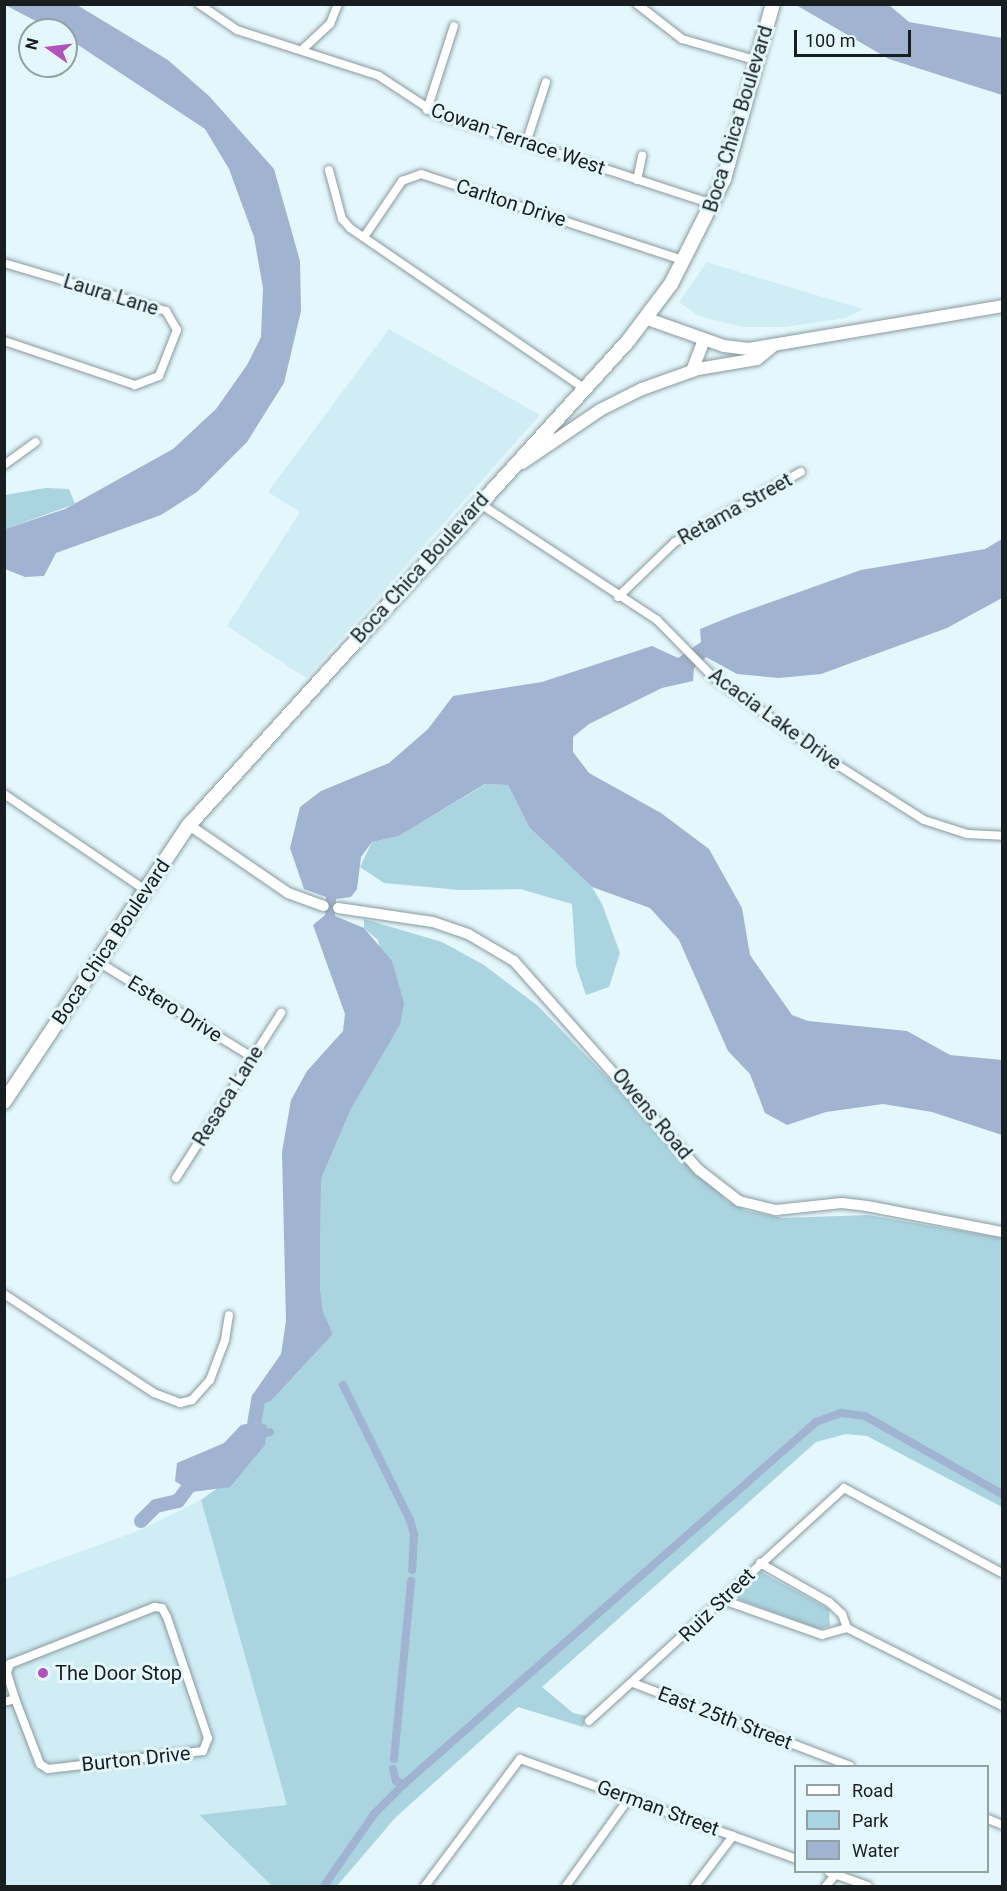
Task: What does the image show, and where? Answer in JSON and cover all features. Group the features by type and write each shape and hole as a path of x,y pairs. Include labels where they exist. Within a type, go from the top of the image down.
{"main road":[{"name":"Boca Chica Boulevard","path":"4,1102 189,825 584,388 645,318 685,261 713,204 758,61 773,4"},
{"path":"645,318 704,340 749,349 1002,306"},
{"path":"692,371 704,340"},
{"path":"509,471 600,410 692,371 757,359 773,346"}],"street":[{"name":"Cowan Terrace West","path":"199,4 237,30 303,49 396,84 427,110 713,204"},
{"path":"303,49 330,24 338,4"},
{"path":"637,4 682,39 758,61"},
{"path":"427,110 454,26"},
{"path":"526,143 546,82"},
{"path":"637,180 642,156"},
{"path":"329,170 342,219 364,237 584,388"},
{"name":"Carlton Drive","path":"364,237 402,181 421,174 685,261"},
{"name":"Laura Lane","path":"4,262 166,311 177,330 159,376 135,385 4,342"},
{"path":"4,465 36,442"},
{"name":"Retama Street","path":"618,597 675,542 801,472"},
{"name":"Acacia Lake Drive","path":"479,503 618,597 657,620 712,676 924,820 967,834 1002,836"},
{"path":"4,794 145,890"},
{"path":"189,825 277,886 324,906"},
{"name":"Owens Road","path":"338,908 433,922 468,934 514,961 699,1170 739,1201 776,1210 867,1206 1002,1232"},
{"name":"Estero Drive","path":"97,961 252,1057"},
{"name":"Resaca Lane","path":"176,1178 281,1013"},
{"path":"4,1294 153,1393 180,1403 192,1400 210,1380 225,1340 229,1315"},
{"name":"Ruiz Street","path":"589,1721 844,1488 1002,1573"},
{"path":"760,1563 829,1602 842,1614 848,1628 1002,1706"},
{"path":"723,1600 822,1635 848,1628"},
{"name":"Burton Drive","path":"162,1608 208,1738 203,1751 194,1754 48,1769 35,1757 15,1699 7,1672 15,1659 162,1608"},
{"name":"East 25th Street","path":"633,1683 845,1765"},
{"path":"4,1702 15,1699"},
{"name":"German Street","path":"425,1887 520,1759 630,1797 794,1859"},
{"path":"566,1887 630,1797"},
{"path":"695,1887 733,1836"},
{"path":"826,1887 832,1873 868,1887"}],"shaded area":[{"path":"707,262 863,309 846,318 786,327 743,327 699,316 679,302"},
{"path":"389,329 540,415 306,678 227,626 300,512 268,492"},
{"path":"201,1500 287,1805 199,1816 272,1886 5,1886 5,1579 140,1530"}],"green space":[{"path":"46,488 69,489 75,504 5,529 5,495"},
{"path":"486,784 508,785 529,827 592,887 602,904 620,953 609,987 586,995 576,966 572,904 520,889 460,890 384,883 360,867 372,842 399,836"},
{"path":"364,919 442,942 484,965 538,1006 727,1201 747,1211 783,1218 868,1215 1002,1238 1002,1507 867,1436 846,1434 816,1442 542,1687 573,1713 587,1716 583,1727 518,1707 395,1818 337,1886 272,1886 199,1815 287,1805 201,1500 223,1484 267,1426 258,1422 263,1404 271,1401 333,1334 323,1313 320,1287 321,1179 351,1109 400,1025 378,940 364,928"},
{"path":"761,1572 829,1609 830,1626 819,1629 735,1598"}],"water":[{"path":"5,5 77,5 168,60 209,96 274,169 300,261 301,311 284,383 247,442 197,492 161,515 56,553 44,576 25,577 5,569 5,529 65,509 173,449 216,409 247,365 261,337 263,288 254,237 229,169 205,129 78,45 78,18 30,18"},
{"path":"796,5 889,5 909,22 1002,38 1002,95 889,59"},
{"path":"1002,539 1002,598 947,628 821,674 779,678 737,674 706,657 694,668 693,681 662,688 589,724 573,737 573,752 589,773 661,813 709,849 742,908 750,955 792,1015 808,1021 907,1031 950,1055 1002,1060 1002,1135 932,1112 883,1104 826,1112 787,1125 765,1113 750,1074 728,1051 679,940 650,908 592,887 529,827 508,785 485,784 399,836 372,842 361,857 357,889 351,897 336,899 335,916 364,928 392,961 404,1003 400,1025 351,1109 321,1179 320,1287 323,1312 333,1334 271,1401 263,1404 251,1397 281,1354 286,1321 282,1152 291,1100 307,1071 343,1031 345,1014 313,925 325,915 326,897 304,889 290,848 300,807 321,791 389,763 428,729 453,696 542,682 652,646 678,658 701,642 700,629 732,616 861,570 985,549"},
{"path":"258,1422 267,1425 265,1445 230,1487 192,1492 175,1481 177,1463 224,1443 241,1425"}],"waterway":[{"path":"343,1385 410,1520 414,1534 412,1570"},
{"path":"251,1442 258,1401 267,1387"},
{"path":"324,1886 374,1814 404,1784 816,1422 841,1413 865,1416 1002,1494"},
{"path":"266,1433 270,1432"},
{"path":"141,1521 156,1506 178,1501 197,1476"},
{"path":"394,1759 411,1581"},
{"path":"393,1769 396,1781 404,1784"}],"place":[{"name":"The Door Stop","path":"43,1673"}]}
